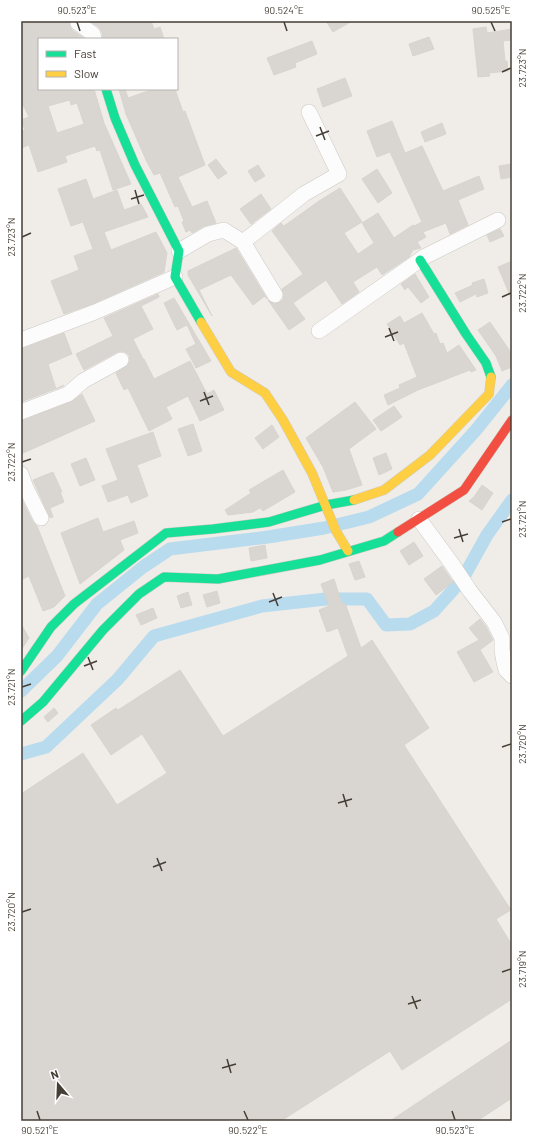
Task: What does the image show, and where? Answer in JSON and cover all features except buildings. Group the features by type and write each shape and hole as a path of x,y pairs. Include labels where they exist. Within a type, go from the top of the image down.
{"street":[{"path":"78,21 78,23 93,34 94,38"},
{"path":"106,90 115,118 135,165 179,251 175,276 231,372 265,394 283,420 312,473 336,531 348,551"},
{"path":"243,242 304,194 339,174 309,112"},
{"path":"319,331 420,260 468,234 498,220"},
{"path":"179,251 208,234 224,230 243,242 276,295"},
{"path":"21,671 51,627 74,604 166,533 269,522 349,502 384,490 430,455 489,394 491,375 486,363 420,260"},
{"path":"21,340 95,312 175,276"},
{"path":"21,412 68,394 83,381 121,360"},
{"path":"21,721 43,702 103,630 139,594 164,576 218,579 320,560 384,541 464,490 512,420"},
{"path":"21,474 26,488 41,518"},
{"path":"419,519 494,622 502,638 502,650 506,670 512,676"}],"waterway":[{"path":"21,691 57,656 97,604 143,567 170,549 268,537 324,528 369,517 418,494 476,430 512,385"},
{"path":"21,754 46,747 118,679 154,636 262,606 326,599 367,599 386,625 410,624 434,611 462,580 487,535 512,500"}],"traffic: fast":[{"path":"106,90 115,118 135,165 179,251 175,277 201,322"},
{"path":"420,260 486,363 491,377"},
{"path":"21,671 51,627 74,604 166,533 269,522 326,505 354,500"},
{"path":"21,721 43,702 103,630 139,594 164,577 218,579 320,560 384,541 398,532"}],"traffic: slow":[{"path":"201,322 231,372 265,393 283,420 312,473 336,531 348,551"},
{"path":"354,500 384,490 430,455 489,394 491,377"}],"traffic: jam":[{"path":"398,532 464,490 512,420"}]}
